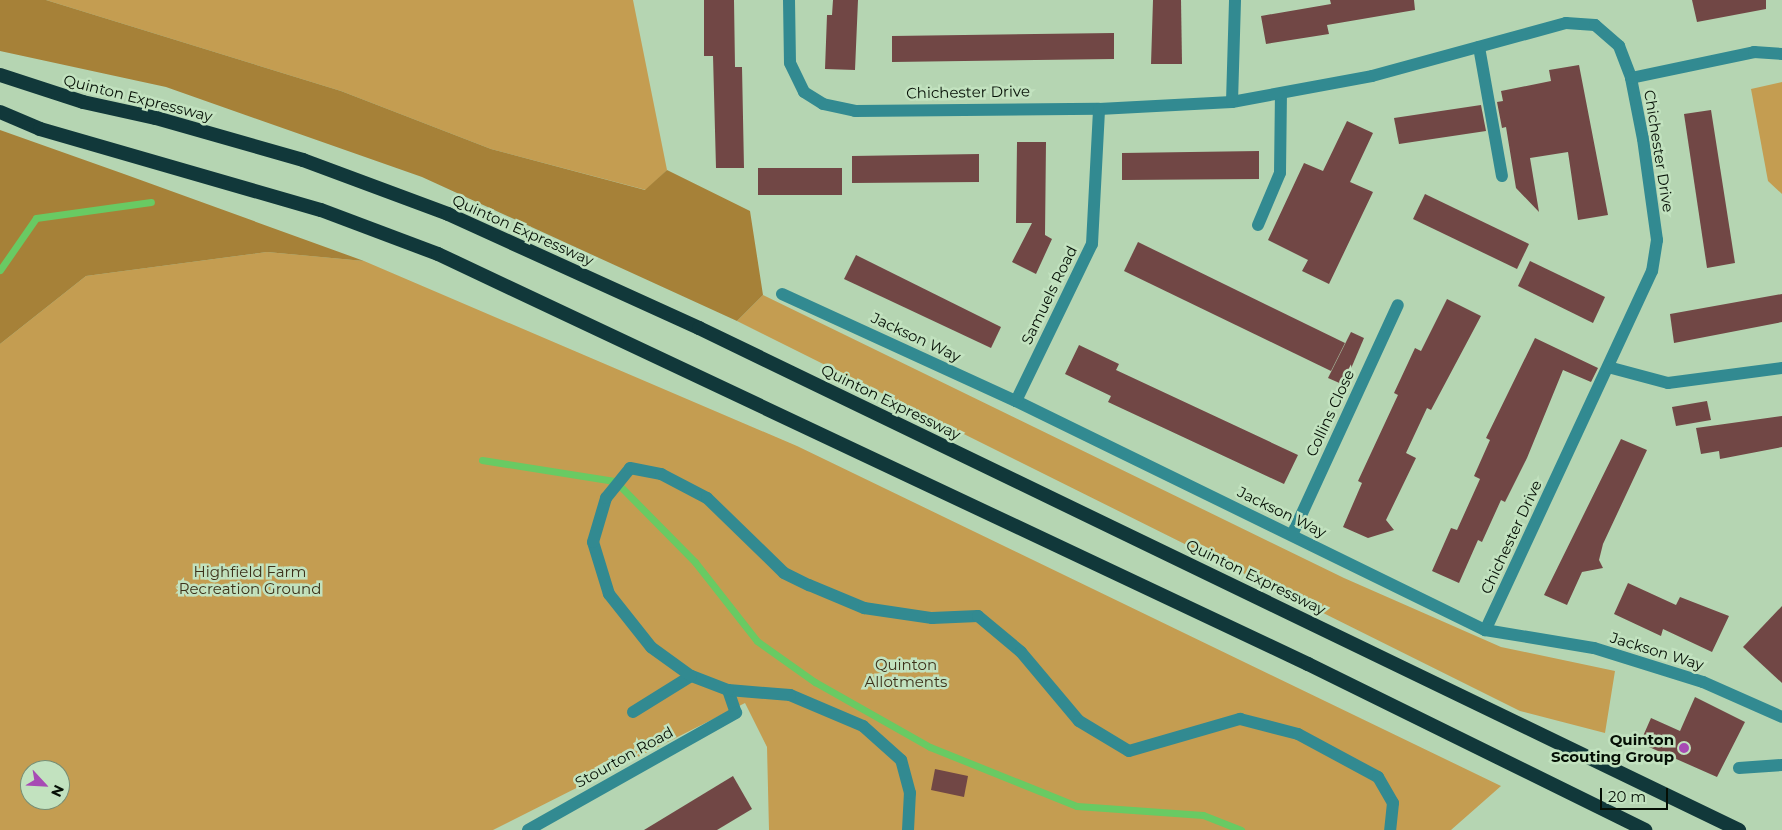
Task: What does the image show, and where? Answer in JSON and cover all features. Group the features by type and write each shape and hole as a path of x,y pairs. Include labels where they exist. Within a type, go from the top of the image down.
{"highway":[{"name":"Quinton Expressway","path":"0,76 83,102 156,118 303,160 376,184 566,265 1739,830"},
{"path":"0,112 40,129 321,210 438,254 1299,659 1646,830"}],"street":[{"name":"Chichester Drive","path":"789,0 790,63 804,92 823,104 855,111 1099,108 1232,102 1281,96 1479,47 1566,23 1595,25 1619,46 1631,78 1657,240 1652,271 1486,630"},
{"path":"1232,102 1235,0"},
{"path":"1479,47 1502,176"},
{"path":"1631,78 1754,52 1782,54"},
{"path":"1258,225 1280,173 1281,96"},
{"name":"Samuels Road","path":"1016,401 1092,244 1099,108"},
{"name":"Jackson Way","path":"782,294 1016,401 1486,630 1594,648 1704,682 1782,717"},
{"name":"Collins Close","path":"1292,535 1398,305"},
{"path":"1608,367 1668,383 1782,368"},
{"path":"908,830 910,793 901,760 863,726 790,695 728,690 691,676 651,647 609,594 593,542 606,498 630,468 661,474 707,498 784,573 808,585 864,608 932,618 978,616 1021,652 1079,720 1129,751 1240,719 1298,734 1378,778 1393,803 1390,830"},
{"path":"633,712 691,676"},
{"name":"Stourton Road","path":"528,830 736,713 728,690"},
{"path":"1739,768 1782,765"}],"green space":[{"path":"46,0 633,0 667,170 646,190 491,149 341,91"},
{"path":"1782,82 1782,194 1768,181 1751,89"},
{"path":"267,252 364,261 797,446 1501,786 1451,830 769,830 767,747 745,703 493,830 0,830 0,344 86,276"},
{"path":"763,295 1344,578 1501,647 1615,671 1605,733 1520,711 737,321"}],"shaded area":[{"path":"0,0 46,0 341,91 491,149 645,190 667,170 750,211 763,295 737,321 422,177 166,87 0,51"},
{"path":"0,130 364,261 267,252 86,276 0,344"}],"building":[{"path":"704,0 734,0 735,67 742,67 744,168 716,168 713,56 704,56"},
{"path":"833,0 858,0 855,70 825,69 827,15 832,15"},
{"path":"1153,0 1181,0 1182,64 1151,64"},
{"path":"1330,0 1414,0 1415,10 1327,25 1329,34 1266,44 1261,16 1331,4"},
{"path":"1692,0 1766,0 1766,9 1697,22"},
{"path":"1114,33 1114,59 892,62 892,36"},
{"path":"1579,65 1608,215 1578,220 1568,152 1530,158 1539,212 1516,188 1506,127 1502,128 1497,102 1503,101 1501,91 1551,81 1549,70"},
{"path":"1481,105 1486,131 1399,144 1394,118"},
{"path":"1711,110 1735,263 1707,268 1684,114"},
{"path":"1347,121 1373,133 1350,182 1373,192 1329,284 1302,271 1308,260 1268,240 1304,163 1323,171"},
{"path":"1017,142 1046,142 1045,235 1052,239 1036,274 1012,262 1032,223 1016,223"},
{"path":"1259,151 1259,179 1122,180 1122,153"},
{"path":"979,154 979,182 852,183 852,156"},
{"path":"758,168 842,168 842,195 758,195"},
{"path":"1425,194 1529,244 1517,269 1413,219"},
{"path":"1138,242 1345,343 1331,371 1124,271"},
{"path":"856,255 1001,327 991,348 844,279"},
{"path":"1530,261 1605,297 1593,323 1518,286"},
{"path":"1782,294 1782,322 1674,343 1670,314"},
{"path":"1447,299 1481,316 1431,410 1427,408 1406,453 1416,458 1386,520 1394,530 1368,538 1343,527 1362,483 1358,481 1398,395 1394,393 1415,348 1421,351"},
{"path":"1351,332 1364,338 1344,385 1328,378"},
{"path":"1535,338 1598,368 1591,382 1563,370 1527,458 1505,502 1501,500 1482,542 1478,540 1459,583 1432,571 1451,528 1457,530 1480,479 1474,476 1490,440 1486,438"},
{"path":"1079,345 1119,364 1116,370 1298,455 1284,484 1108,402 1111,396 1065,374"},
{"path":"1707,401 1711,420 1676,426 1672,407"},
{"path":"1782,416 1782,447 1720,459 1719,451 1701,454 1696,428"},
{"path":"1621,439 1647,450 1603,544 1599,560 1603,568 1582,572 1567,605 1544,595"},
{"path":"1628,583 1676,605 1680,597 1729,616 1712,652 1663,629 1661,636 1614,614"},
{"path":"1782,606 1782,683 1743,647"},
{"path":"1695,697 1745,722 1717,777 1640,743 1651,718 1680,731"},
{"path":"935,769 968,776 964,797 931,790"},
{"path":"733,776 752,809 717,830 644,830"}],"waterway":[{"path":"0,270 36,218 151,202"},
{"path":"482,460 614,481"},
{"path":"622,488 695,562 757,641 815,682 930,747 1077,806 1203,815 1241,830"}],"place":[{"name":"Quinton Scouting Group","path":"1684,748"}],"park label":[{"name":"Highfield Farm Recreation Ground","path":"250,580"},
{"name":"Quinton Allotments","path":"906,672"}]}
